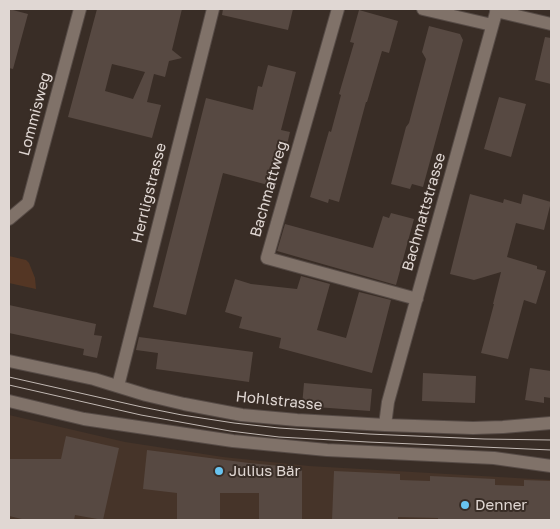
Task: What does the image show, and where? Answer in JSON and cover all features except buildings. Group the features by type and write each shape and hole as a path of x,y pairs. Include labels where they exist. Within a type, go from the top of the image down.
{"street":[{"name":"Lommisweg","path":"9,219 28,203 80,9"},
{"name":"Herrligstrasse","path":"118,386 213,9"},
{"name":"Bachmattweg","path":"338,9 267,258 417,299"},
{"path":"423,9 492,25"},
{"name":"Bachmattstrasse","path":"385,425 388,402 497,10"},
{"path":"497,10 551,24"},
{"name":"Hohlstrasse","path":"9,361 83,376 184,404 242,415 385,425 473,428 551,423"},
{"path":"9,401 84,419 233,441 327,450 494,458 551,466"}],"shaded area":[{"path":"9,256 26,260 29,263 35,278 36,289 9,283"},
{"path":"9,415 125,442 223,457 309,466 551,480 551,520 9,520"}],"tram line":[{"path":"9,377 142,407 234,423 369,434 551,440"},
{"path":"9,385 141,415 230,431 279,437 551,450"}],"place":[{"name":"Julius Bär","path":"219,471"},
{"name":"Denner","path":"465,505"}]}
